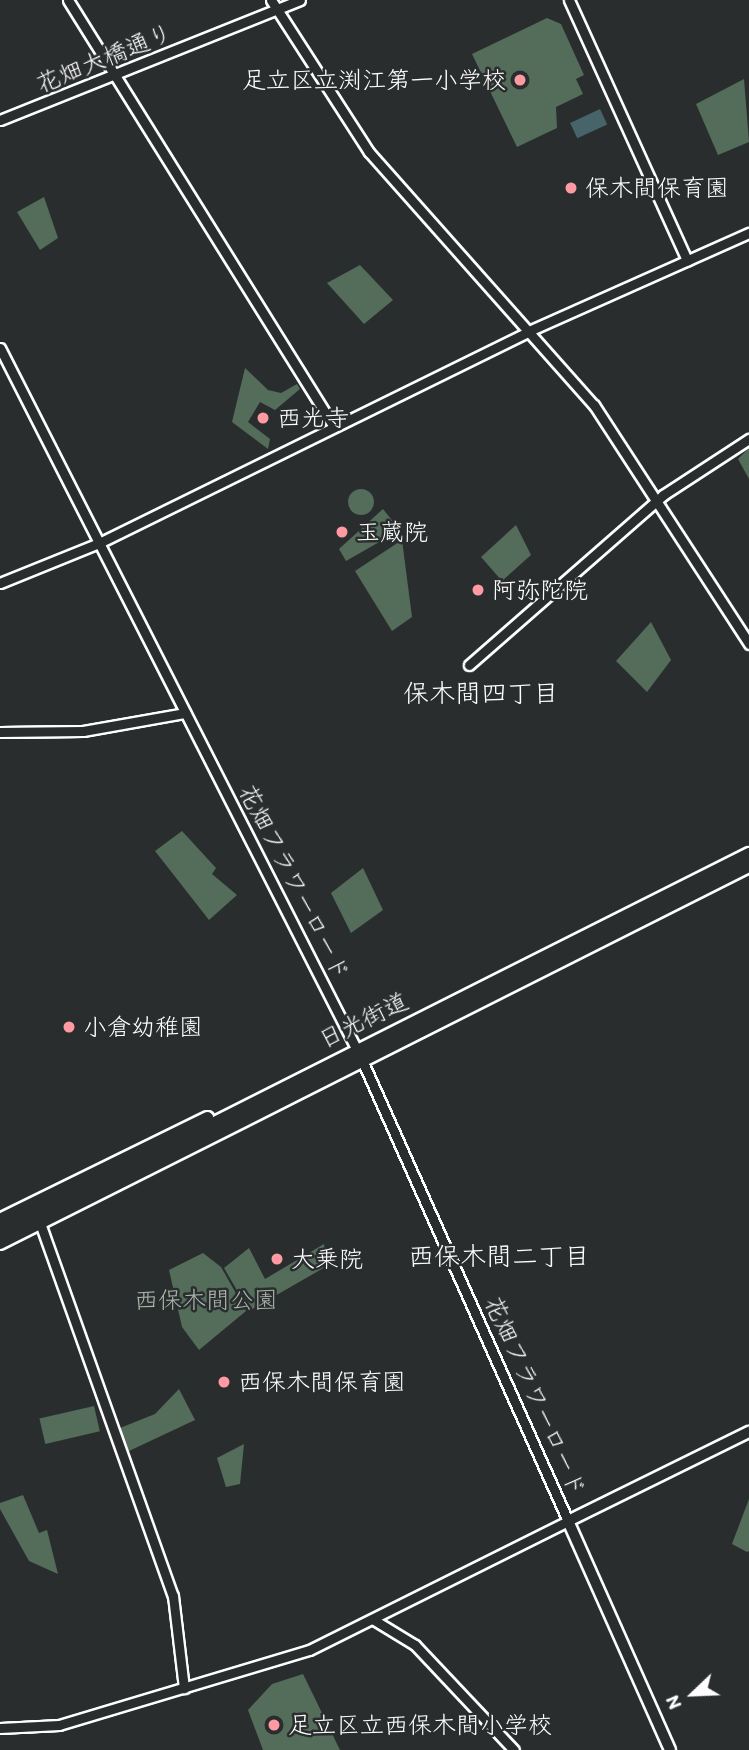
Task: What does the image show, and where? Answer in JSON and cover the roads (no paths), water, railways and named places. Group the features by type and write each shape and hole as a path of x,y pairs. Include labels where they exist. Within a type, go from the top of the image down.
{"highway":[{"name":"日光街道","path":"0,1243 358,1053 749,854"},
{"name":"日光街道","path":"0,1231 237,1107 358,1053 749,866"},
{"path":"0,1220 237,1107"}],"main road":[{"path":"568,1521 749,1432"},
{"name":"花畑フラワーロード","path":"568,1521 670,1750"}],"street":[{"path":"68,0 334,427"},
{"path":"271,0 369,152 531,330 594,405 749,644"},
{"name":"花畑大橋通り","path":"0,120 300,0"},
{"path":"569,0 687,260"},
{"path":"0,583 99,543 531,330 749,233"},
{"name":"花畑フラワーロード","path":"0,348 358,1053 568,1521"},
{"path":"469,664 657,501 749,439"},
{"path":"0,732 83,731 185,712"},
{"path":"40,1223 173,1596 184,1688"},
{"path":"0,1728 45,1729 309,1650 374,1620 568,1521"},
{"path":"374,1620 415,1645 514,1750"}],"water":[{"path":"600,109 607,124 577,138 570,123"}],"place":[{"name":"足立区立渕江第一小学校","path":"520,80"},
{"name":"保木間保育園","path":"571,188"},
{"name":"西光寺","path":"263,418"},
{"name":"玉蔵院","path":"342,532"},
{"name":"阿弥陀院","path":"478,590"},
{"name":"小倉幼稚園","path":"69,1027"},
{"name":"大乗院","path":"277,1259"},
{"name":"西保木間保育園","path":"224,1382"},
{"name":"足立区立西保木間小学校","path":"274,1725"}],"district":[{"name":"保木間四丁目","path":"481,694"},
{"name":"西保木間二丁目","path":"499,1257"}],"park label":[{"name":"西保木間公園","path":"206,1300"}]}
